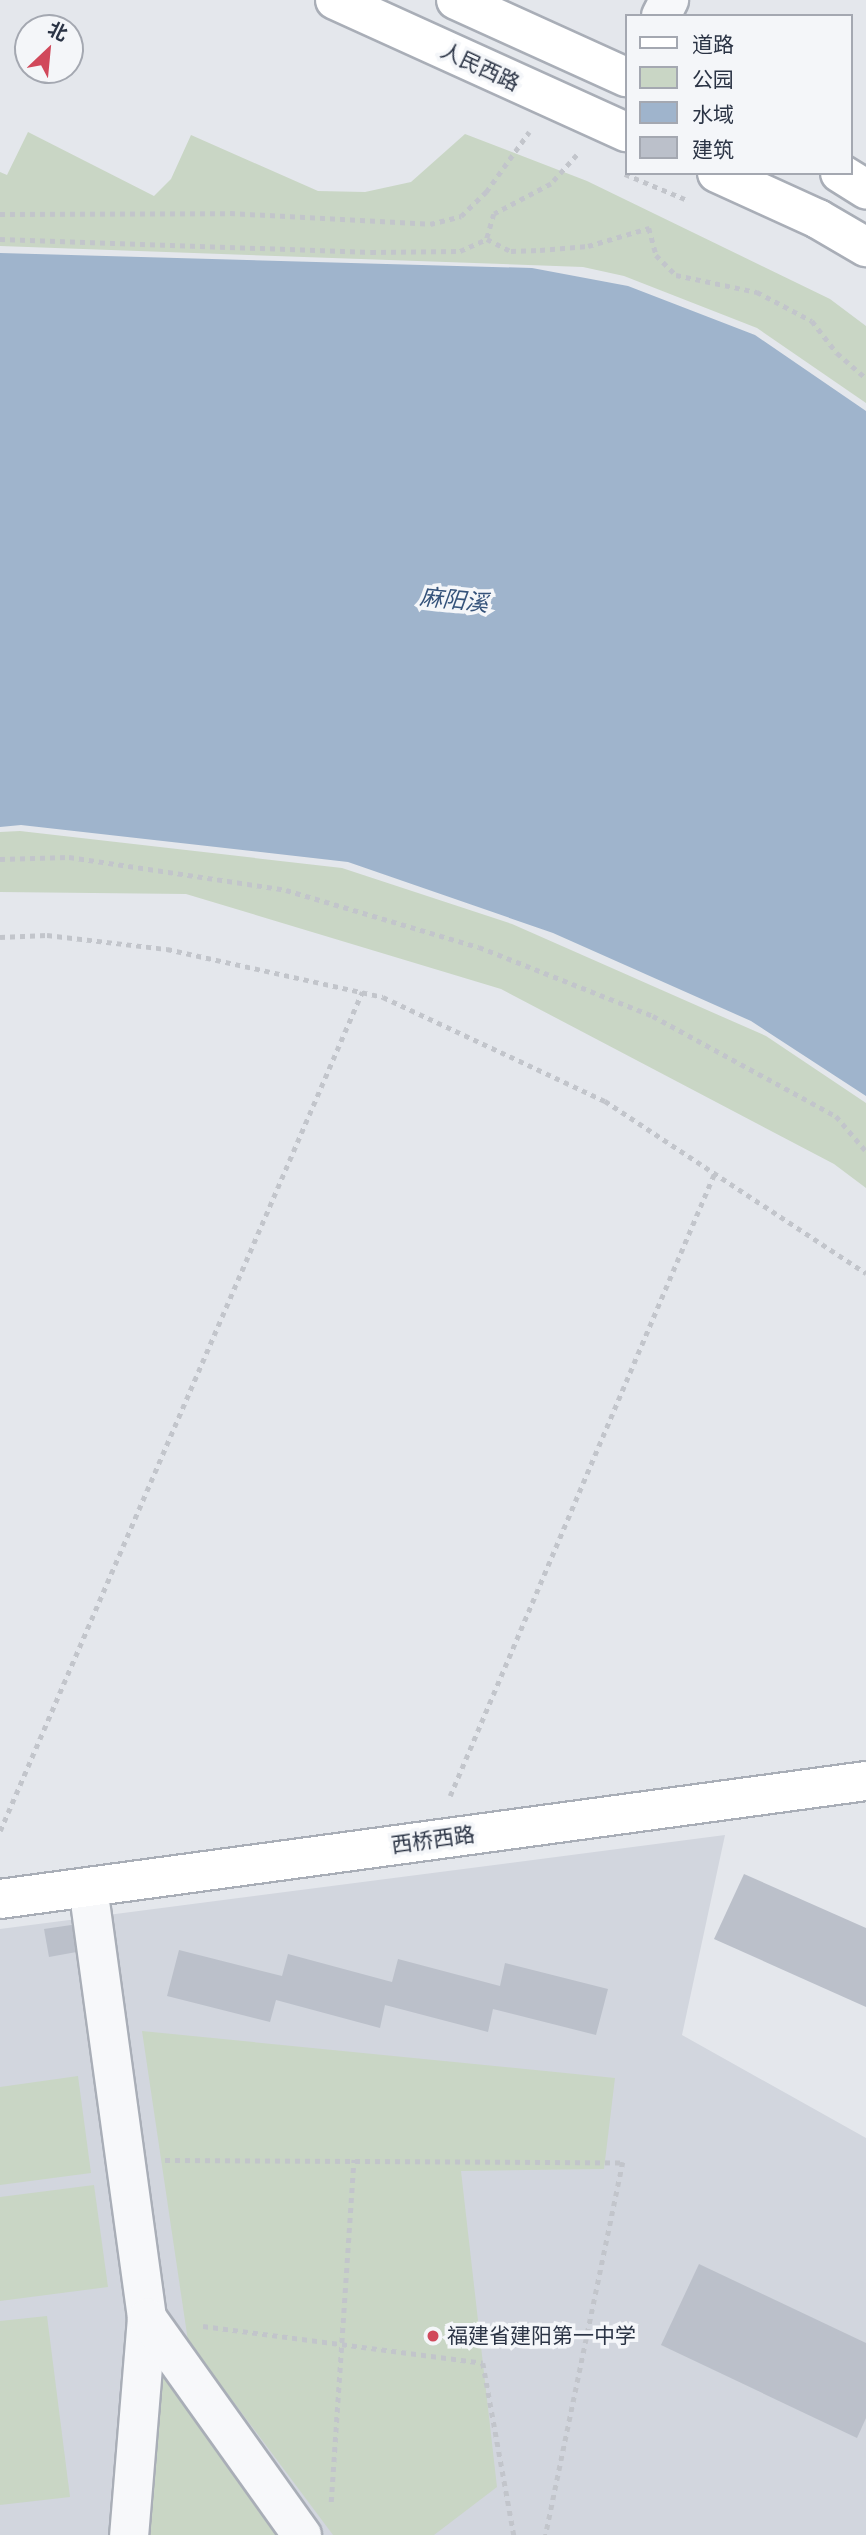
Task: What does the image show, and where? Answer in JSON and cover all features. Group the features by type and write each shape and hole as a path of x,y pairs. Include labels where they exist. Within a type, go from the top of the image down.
{"main road":[{"name":"人民西路","path":"335,0 612,126"},
{"path":"456,0 624,76"},
{"path":"721,175 818,219 866,247"},
{"path":"843,175 866,189"},
{"name":"西桥西路","path":"0,1899 866,1782"}],"street":[{"path":"88,1887 147,2318 129,2535"},
{"path":"147,2318 302,2535"}],"path":[{"path":"0,214 230,213 430,224 461,216 486,192 548,98"},
{"path":"487,239 494,214 551,184 582,148 612,126"},
{"path":"487,239 511,251 540,250 588,246 649,229 656,255 676,275 757,292 812,321 837,353 866,378"},
{"path":"0,239 371,252 460,251 487,239"},
{"path":"0,859 69,857 286,890 479,947 653,1016 836,1116 866,1150"},
{"path":"0,937 47,935 167,949 383,997 605,1101 866,1273"},
{"path":"0,1831 362,992"},
{"path":"431,1840 715,1172"},
{"path":"125,2160 623,2162 546,2535"},
{"path":"330,2507 354,2160"},
{"path":"147,2318 483,2363 514,2535"}],"shaded area":[{"name":"福建省建阳第一中学","path":"725,1835 682,2035 866,2138 866,2535 0,2535 0,1929"}],"green space":[{"path":"28,132 154,196 171,179 191,135 318,191 365,192 411,182 465,134 587,181 830,299 866,326 866,403 757,328 624,276 583,267 0,246 0,172 7,175"},
{"path":"20,831 342,868 512,924 766,1036 866,1103 866,1188 834,1164 501,989 186,894 0,892 0,832"},
{"path":"142,2031 615,2078 604,2169 461,2171 497,2487 434,2535 333,2535 188,2341"},
{"path":"78,2076 91,2173 0,2185 0,2087"},
{"path":"94,2185 108,2287 0,2301 0,2197"},
{"path":"47,2316 70,2497 0,2505 0,2321"},
{"path":"157,2355 279,2535 144,2535"}],"water":[{"name":"麻阳溪","path":"0,253 532,268 628,286 755,335 866,411 866,1096 751,1021 553,933 348,862 21,825 0,827"}],"building":[{"path":"744,1874 866,1928 866,2007 714,1939"},
{"path":"78,1924 82,1951 49,1957 44,1929"},
{"path":"179,1950 282,1976 288,1954 392,1982 398,1959 500,1986 505,1963 608,1989 596,2035 493,2009 488,2032 385,2005 380,2028 276,2000 270,2022 167,1996"},
{"path":"699,2264 866,2343 866,2418 857,2438 661,2345"}],"place":[{"name":"福建省建阳第一中学","path":"433,2336"}]}
